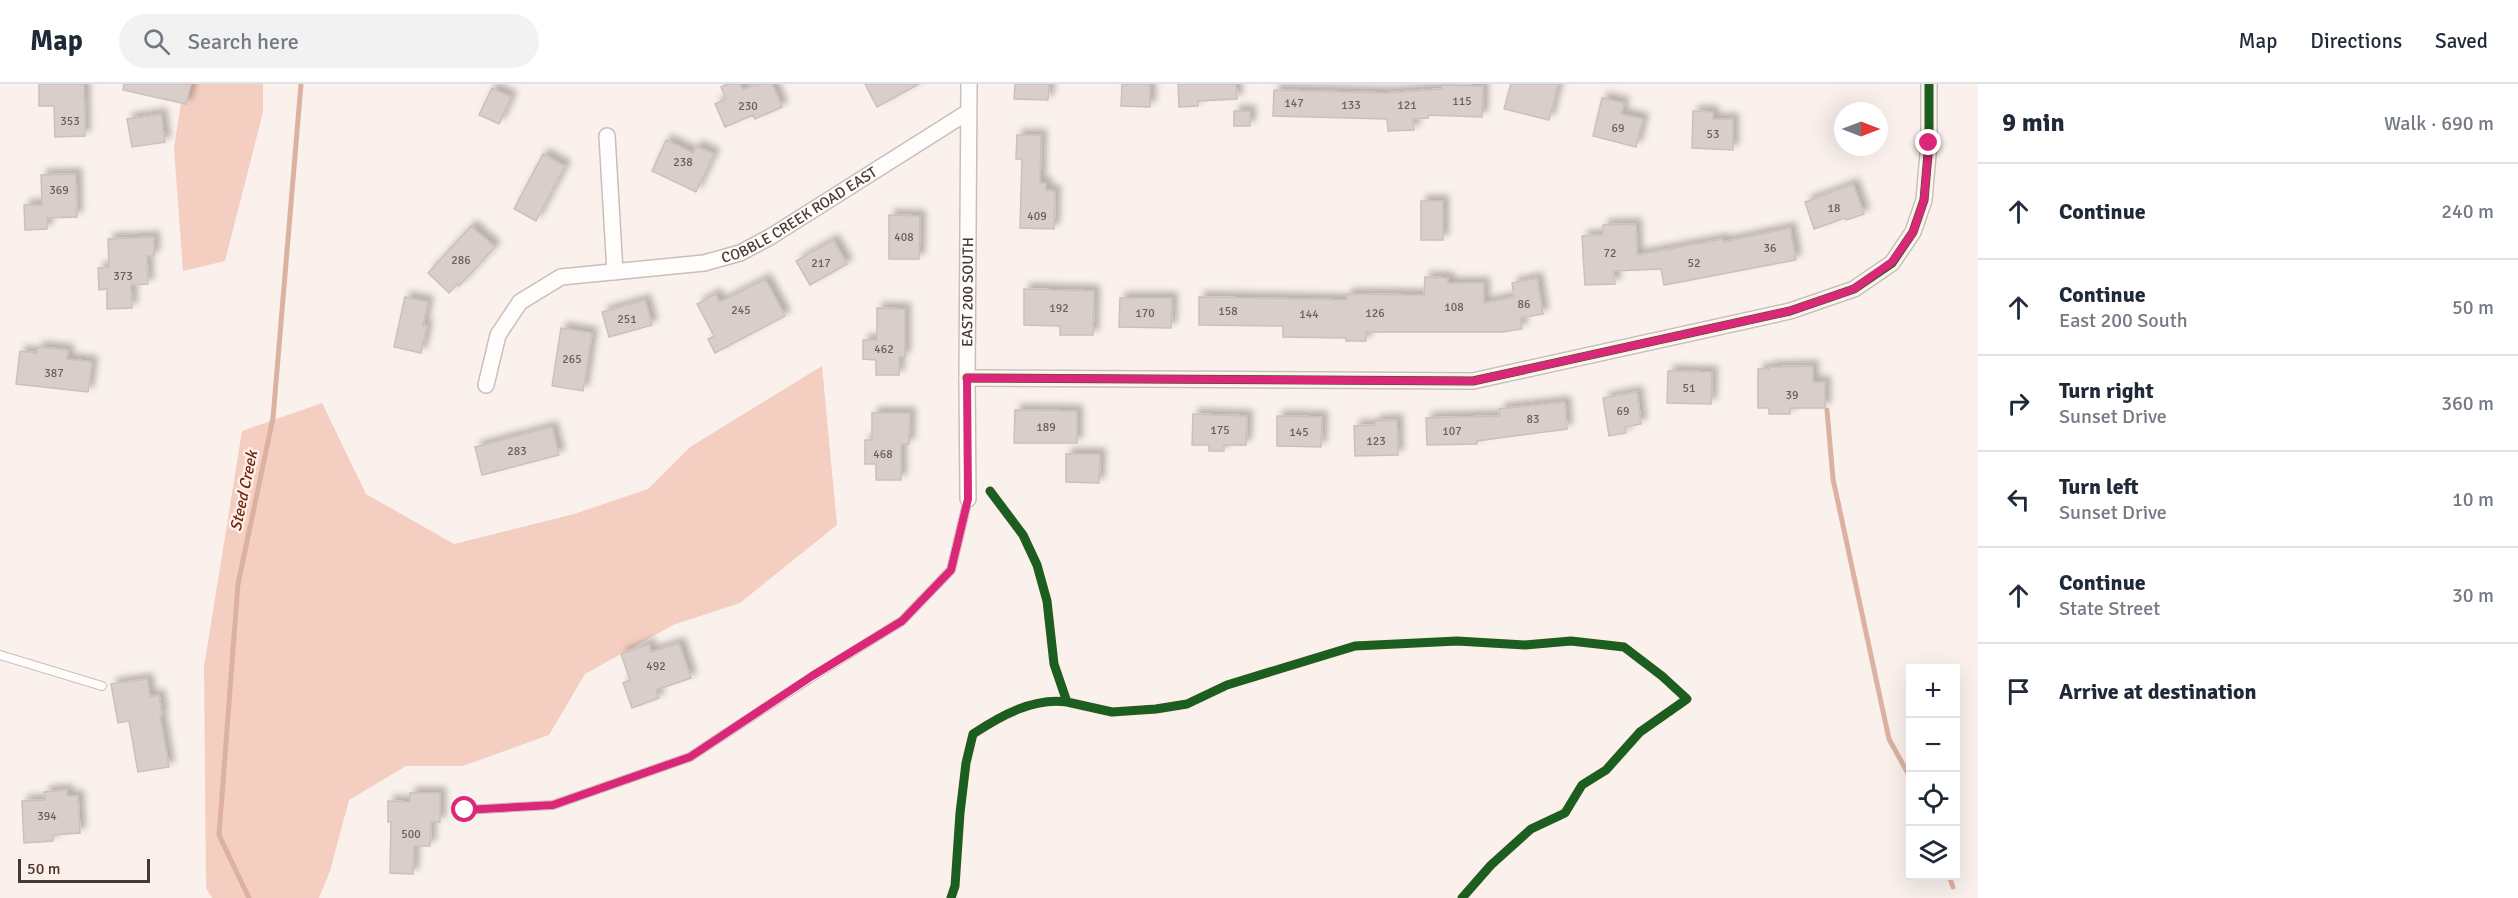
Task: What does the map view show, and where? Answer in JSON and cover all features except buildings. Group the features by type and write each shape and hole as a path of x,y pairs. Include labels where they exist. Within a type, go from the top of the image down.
{"street":[{"name":"EAST 200 SOUTH","path":"968,499 969,84"},
{"path":"967,378 1473,381 1790,311 1854,289 1892,262 1913,232 1924,200 1929,143 1929,84"},
{"name":"COBBLE CREEK ROAD EAST","path":"486,385 498,335 520,302 561,277 704,263 740,253 770,237 968,112"},
{"path":"607,136 615,272"}],"lane":[{"path":"465,810 553,805 690,757 812,676 902,621 951,570 968,499"},
{"path":"0,655 102,686"}],"shaded area":[{"path":"184,84 263,84 263,112 225,261 183,271 174,148"},
{"path":"822,366 837,525 740,603 673,625 585,674 549,735 463,766 406,766 349,800 330,871 319,898 212,898 206,888 204,667 242,431 322,403 366,494 454,544 574,514 648,489 690,447"}],"waterway":[{"name":"Steed Creek","path":"249,898 219,835 238,584 273,418 301,84"},
{"path":"1827,410 1833,479 1889,739 1907,772"},
{"path":"1950,880 1953,887"}],"cycle path":[{"path":"967,378 1473,381 1790,311 1854,289 1892,263 1913,232 1924,200 1929,143 1929,84"},
{"path":"990,491 1023,535 1037,565 1047,601 1054,664 1067,702 1112,712 1156,709 1187,704 1227,685 1355,646 1457,641 1525,645 1571,641 1624,647 1662,676 1687,699 1640,732 1606,770 1582,785 1565,813 1531,829 1491,865 1462,898"},
{"path":"951,898 955,886 966,763 973,734 1018,709 1042,702 1067,702"}],"route":[{"path":"465,810 553,805 690,757 812,676 902,621 951,570 968,499 967,378 1473,381 1790,311 1854,289 1892,262 1913,232 1924,200 1929,143"}]}
